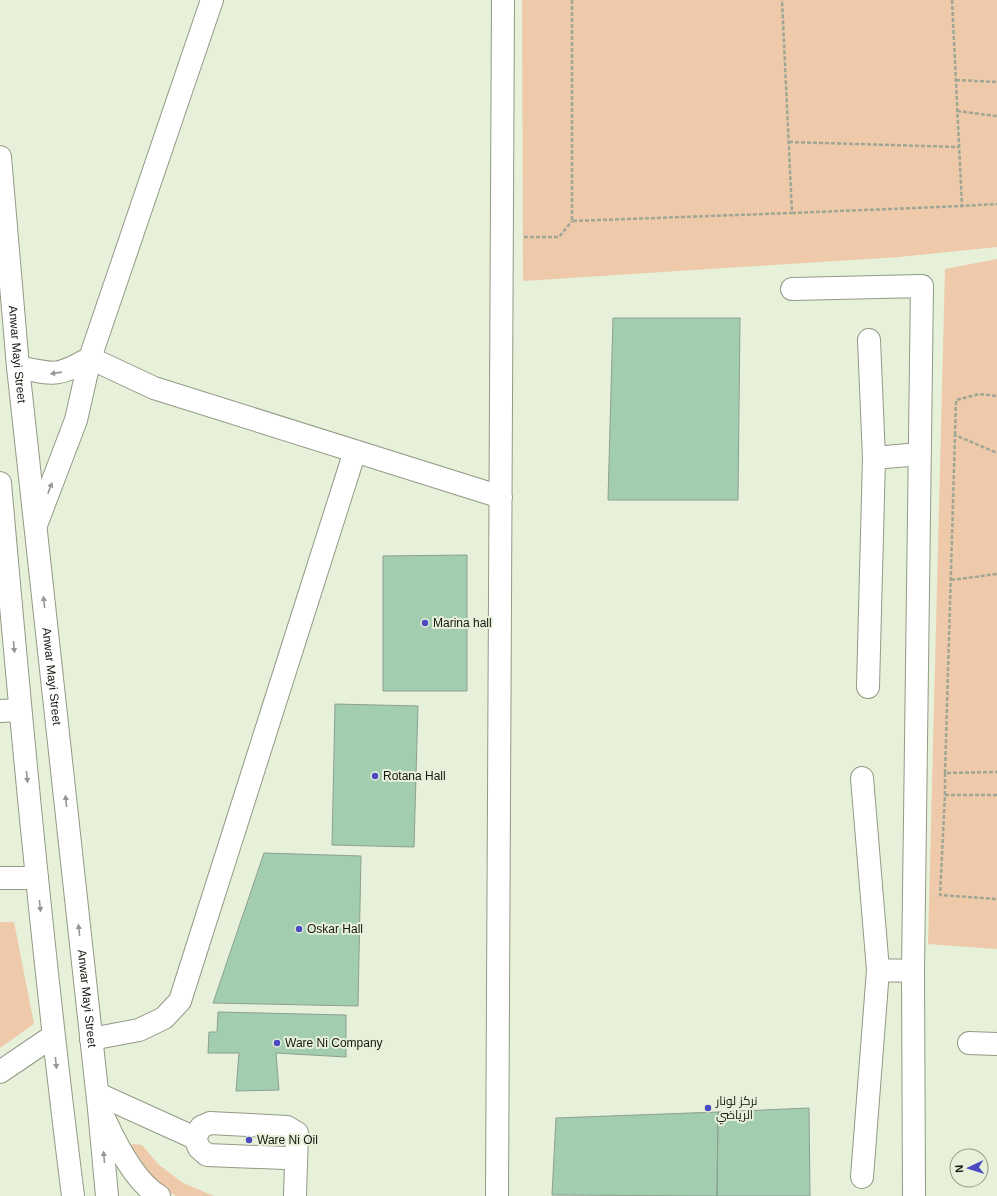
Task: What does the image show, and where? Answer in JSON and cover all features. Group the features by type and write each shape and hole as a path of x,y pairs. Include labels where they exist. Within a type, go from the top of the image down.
{"street":[{"path":"36,525 76,420 90,358 212,0"},
{"path":"497,1196 503,0"},
{"name":"Anwar Mayi Street","path":"0,157 18,367 99,1102 107,1196"},
{"path":"792,289 922,286 914,971 914,1196"},
{"path":"868,687 874,458 869,340"},
{"path":"18,367 51,374 69,370 90,358"},
{"path":"90,358 154,388 501,497"},
{"path":"91,1039 139,1030 164,1018 180,1001 355,450"},
{"path":"874,458 920,454"},
{"path":"0,483 10,710 37,878 53,1036 73,1196"},
{"path":"862,778 878,970 862,1177"},
{"path":"0,878 37,878"},
{"path":"878,970 914,971"},
{"path":"0,1072 53,1036"},
{"path":"968,1043 997,1044"},
{"path":"99,1102 195,1138 199,1148 207,1155 285,1158 291,1160 296,1165"},
{"path":"99,1102 117,1144 134,1171 159,1196"},
{"path":"195,1138 201,1127 210,1123 287,1127 297,1134 295,1196"}],"path":[{"path":"502,237 559,237 572,221 572,0"},
{"path":"782,0 792,213"},
{"path":"952,0 962,206"},
{"path":"956,80 997,82"},
{"path":"957,111 997,116"},
{"path":"789,142 959,147"},
{"path":"572,221 997,204"},
{"path":"997,396 978,394 956,400 946,773 940,895 997,899"},
{"path":"955,435 997,453"},
{"path":"951,580 997,574"},
{"path":"946,773 997,772"},
{"path":"945,795 997,796"}],"shaded area":[{"path":"522,0 997,0 997,247 899,257 523,281"},
{"path":"997,259 997,949 928,944 945,269"},
{"path":"0,922 14,922 34,1024 0,1048"},
{"path":"133,1144 142,1145 158,1164 183,1183 214,1196 176,1196 158,1186 126,1148"}],"building":[{"path":"613,318 740,318 738,500 608,500"},
{"name":"Marina hall","path":"467,555 467,691 383,691 383,556"},
{"name":"Rotana Hall","path":"335,704 418,706 414,847 332,845"},
{"name":"Oskar Hall","path":"264,853 361,856 358,1006 213,1003"},
{"name":"Ware Ni Company","path":"218,1012 346,1015 346,1057 276,1053 279,1090 236,1091 239,1053 208,1053 209,1032 217,1032"},
{"path":"809,1108 810,1196 717,1196 718,1112"},
{"path":"718,1112 717,1196 552,1195 556,1118"}],"place":[{"name":"Marina hall","path":"425,623"},
{"name":"Rotana Hall","path":"375,776"},
{"name":"Oskar Hall","path":"299,929"},
{"name":"Ware Ni Company","path":"277,1043"},
{"name":"نركز لونار الرياضي","path":"708,1108"},
{"name":"Ware Ni Oil","path":"249,1140"}]}
